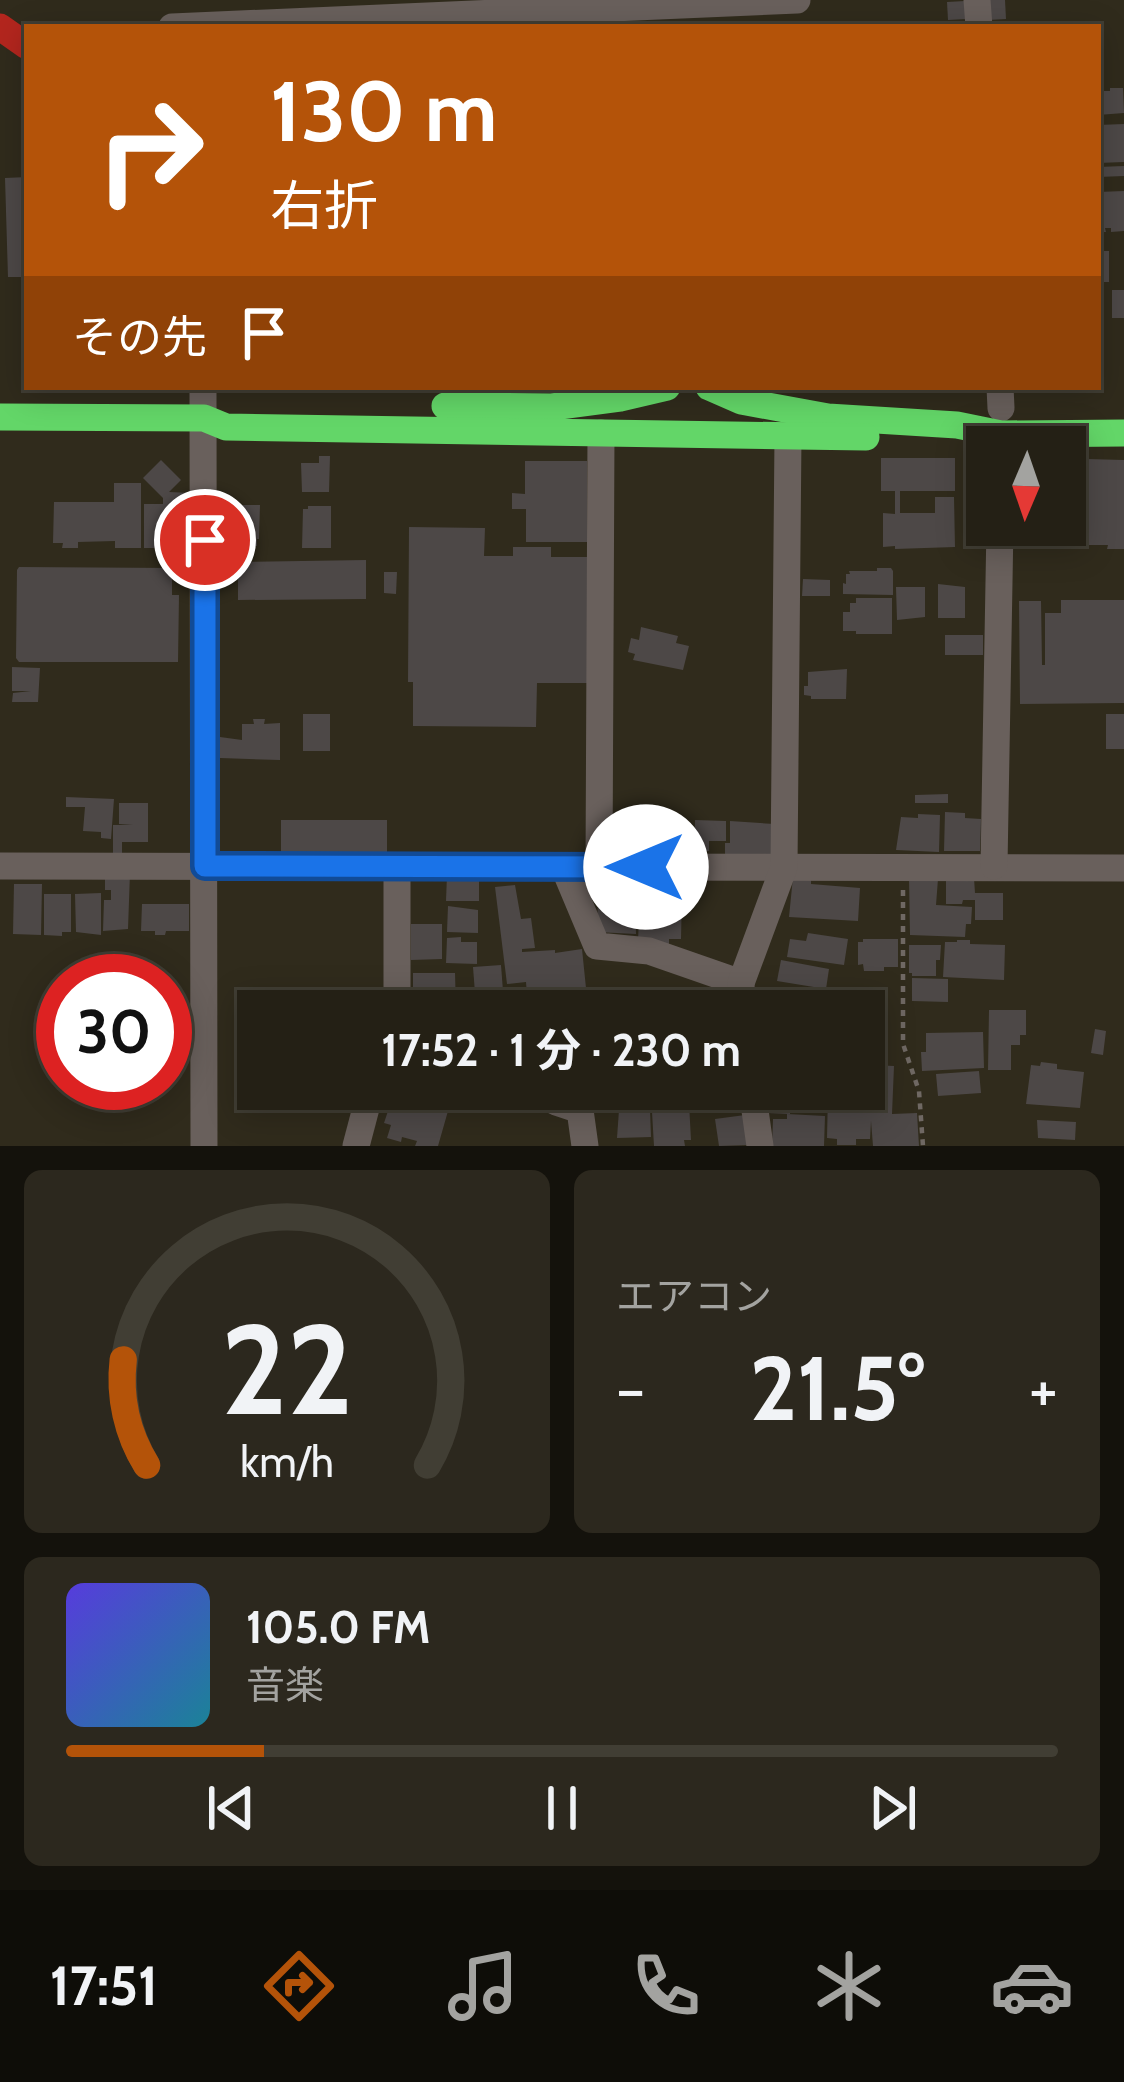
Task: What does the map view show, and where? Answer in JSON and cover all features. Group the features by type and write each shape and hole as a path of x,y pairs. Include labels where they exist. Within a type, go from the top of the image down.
{"main road":[{"path":"204,418 226,407 552,407 654,390"},
{"path":"716,390 741,401 828,417 957,425 1124,410"},
{"path":"884,393 983,408 1001,419 1124,433"},
{"path":"0,417 204,418 226,427 954,439 1001,419"}],"street":[{"path":"268,24 796,0"},
{"path":"203,390 204,1146"},
{"path":"599,867 601,433"},
{"path":"743,990 784,867 788,436"},
{"path":"994,866 1000,546"},
{"path":"0,866 1124,868"},
{"path":"397,990 398,866"},
{"path":"567,866 597,946 649,951 727,990"},
{"path":"356,1146 365,1110"},
{"path":"580,1110 585,1146"},
{"path":"755,1110 760,1146"}],"path":[{"path":"903,866 903,1043 920,1090 923,1146"}],"building":[{"path":"987,0 1005,0 1006,19 988,20"},
{"path":"965,1 966,19 948,20 947,2"},
{"path":"1123,88 1124,113 1101,115 1101,91"},
{"path":"1124,124 1124,162 1101,163 1101,125"},
{"path":"1124,166 1124,176 1101,177 1101,167"},
{"path":"24,177 24,277 8,277 5,178"},
{"path":"1124,191 1124,231 1105,228 1101,232 1101,192"},
{"path":"1101,251 1109,251 1109,282 1101,282"},
{"path":"1112,290 1124,290 1124,318 1112,318"},
{"path":"319,456 330,456 329,492 302,492 301,463 319,463"},
{"path":"881,458 955,458 955,491 900,491 900,513 935,513 935,497 954,497 955,547 883,547 883,513 895,514 895,491 881,491"},
{"path":"1087,459 1124,460 1124,549 1087,545"},
{"path":"161,460 181,480 169,492 192,493 192,501 181,501 188,504 188,548 144,548 144,504 163,504 163,498 143,478"},
{"path":"525,461 587,461 587,542 526,542 526,509 512,509 512,493 525,494"},
{"path":"114,483 141,483 141,548 115,548 115,541 78,542 78,548 53,543 54,502 114,502"},
{"path":"218,505 260,505 257,546 217,540"},
{"path":"331,506 331,548 302,548 303,509"},
{"path":"409,527 485,528 484,556 513,556 513,547 551,547 551,557 589,557 588,683 537,683 536,727 413,726 413,682 408,682"},
{"path":"1062,546 1063,549 1014,548"},
{"path":"366,560 366,599 238,600 238,562"},
{"path":"19,567 172,568 172,595 179,595 178,662 19,662"},
{"path":"849,571 893,571 893,595 843,594"},
{"path":"384,572 397,572 396,594 384,593"},
{"path":"803,579 830,580 830,596 802,596"},
{"path":"938,584 965,587 965,618 938,618"},
{"path":"896,587 925,587 925,617 897,620"},
{"path":"856,598 892,598 892,634 843,631 843,612 850,612"},
{"path":"1061,600 1124,600 1124,703 1020,704 1019,601 1041,601 1045,665 1045,613 1061,613"},
{"path":"641,627 678,636 676,643 689,646 683,670 633,660 635,654 628,652 631,638 639,640"},
{"path":"945,635 983,635 983,655 945,655"},
{"path":"12,667 40,668 38,702 12,702 13,693 31,691 12,691"},
{"path":"847,669 846,699 804,695 808,672"},
{"path":"303,714 330,714 330,751 303,751"},
{"path":"1106,714 1124,714 1124,749 1106,749"},
{"path":"253,719 280,723 280,760 220,758 220,737 242,740 242,724 254,724"},
{"path":"948,794 948,803 915,803 915,795"},
{"path":"66,797 114,799 111,839 101,838 101,832 83,831 85,807 66,807"},
{"path":"119,803 148,803 148,842 122,842 122,857 113,857 113,825 133,825 119,824"},
{"path":"945,812 981,819 980,851 944,851"},
{"path":"918,814 940,815 939,852 896,850 901,817 918,818"},
{"path":"281,820 387,820 387,854 281,855"},
{"path":"695,820 726,821 726,841 709,841 709,851 694,851"},
{"path":"730,821 774,824 774,861 725,858"},
{"path":"105,873 130,873 128,929 103,931 104,900 111,900 111,890 105,890"},
{"path":"447,875 479,879 479,901 446,901"},
{"path":"793,877 811,878 811,884 860,888 858,921 789,917"},
{"path":"909,878 938,879 936,905 972,907 965,937 910,935"},
{"path":"946,878 974,878 975,893 1003,893 1003,920 975,920 975,900 946,904"},
{"path":"14,884 42,884 41,935 13,934"},
{"path":"515,885 521,919 531,918 535,948 522,952 582,949 586,988 527,990 526,982 507,984 495,887"},
{"path":"640,892 682,896 681,939 669,939 669,946 638,941"},
{"path":"101,893 101,935 76,932 75,894"},
{"path":"44,894 71,894 71,932 44,935"},
{"path":"635,895 636,934 597,932 598,896"},
{"path":"142,904 189,904 189,931 155,935 155,931 141,931"},
{"path":"448,906 478,910 478,933 447,932"},
{"path":"411,924 442,924 442,959 411,960"},
{"path":"808,933 848,939 844,965 787,957 790,939 806,941"},
{"path":"461,937 461,942 477,942 477,964 446,963 447,938"},
{"path":"898,939 898,967 864,971 863,964 858,965 858,942"},
{"path":"945,942 1005,945 1004,980 943,977"},
{"path":"909,945 941,945 936,976 909,973"},
{"path":"781,960 829,969 826,989 777,981"},
{"path":"501,965 503,990 475,990 473,967"},
{"path":"413,973 455,973 455,990 413,990"},
{"path":"912,978 948,979 948,1002 912,1001"},
{"path":"989,1010 1026,1010 1026,1035 1020,1035 1020,1045 1011,1045 1011,1070 988,1070"},
{"path":"1095,1029 1106,1031 1103,1055 1091,1053"},
{"path":"983,1032 984,1068 922,1071 926,1033"},
{"path":"1041,1062 1084,1072 1080,1108 1026,1104 1031,1065"},
{"path":"885,1066 894,1066 892,1114 917,1113 919,1146 873,1146 871,1121 870,1139 856,1139 856,1145 837,1145 837,1139 827,1138 828,1110 885,1110"},
{"path":"979,1071 981,1093 938,1096 936,1074"},
{"path":"384,1110 448,1110 438,1146 387,1138 388,1111"},
{"path":"619,1110 650,1110 651,1137 617,1138"},
{"path":"689,1110 691,1140 684,1140 685,1146 654,1146 652,1112"},
{"path":"787,1114 825,1116 824,1146 772,1146 773,1119 787,1119"},
{"path":"745,1115 749,1145 719,1146 715,1119"},
{"path":"1037,1120 1076,1122 1075,1140 1038,1138"}],"traffic: fast":[{"path":"445,406 552,407 654,390"},
{"path":"716,390 741,401 828,417 957,425 1001,434 1124,433"},
{"path":"0,417 204,418 226,427 866,437"}],"traffic: jam":[{"path":"0,27 24,44"}],"route":[{"path":"205,540 205,866 646,867"}]}
